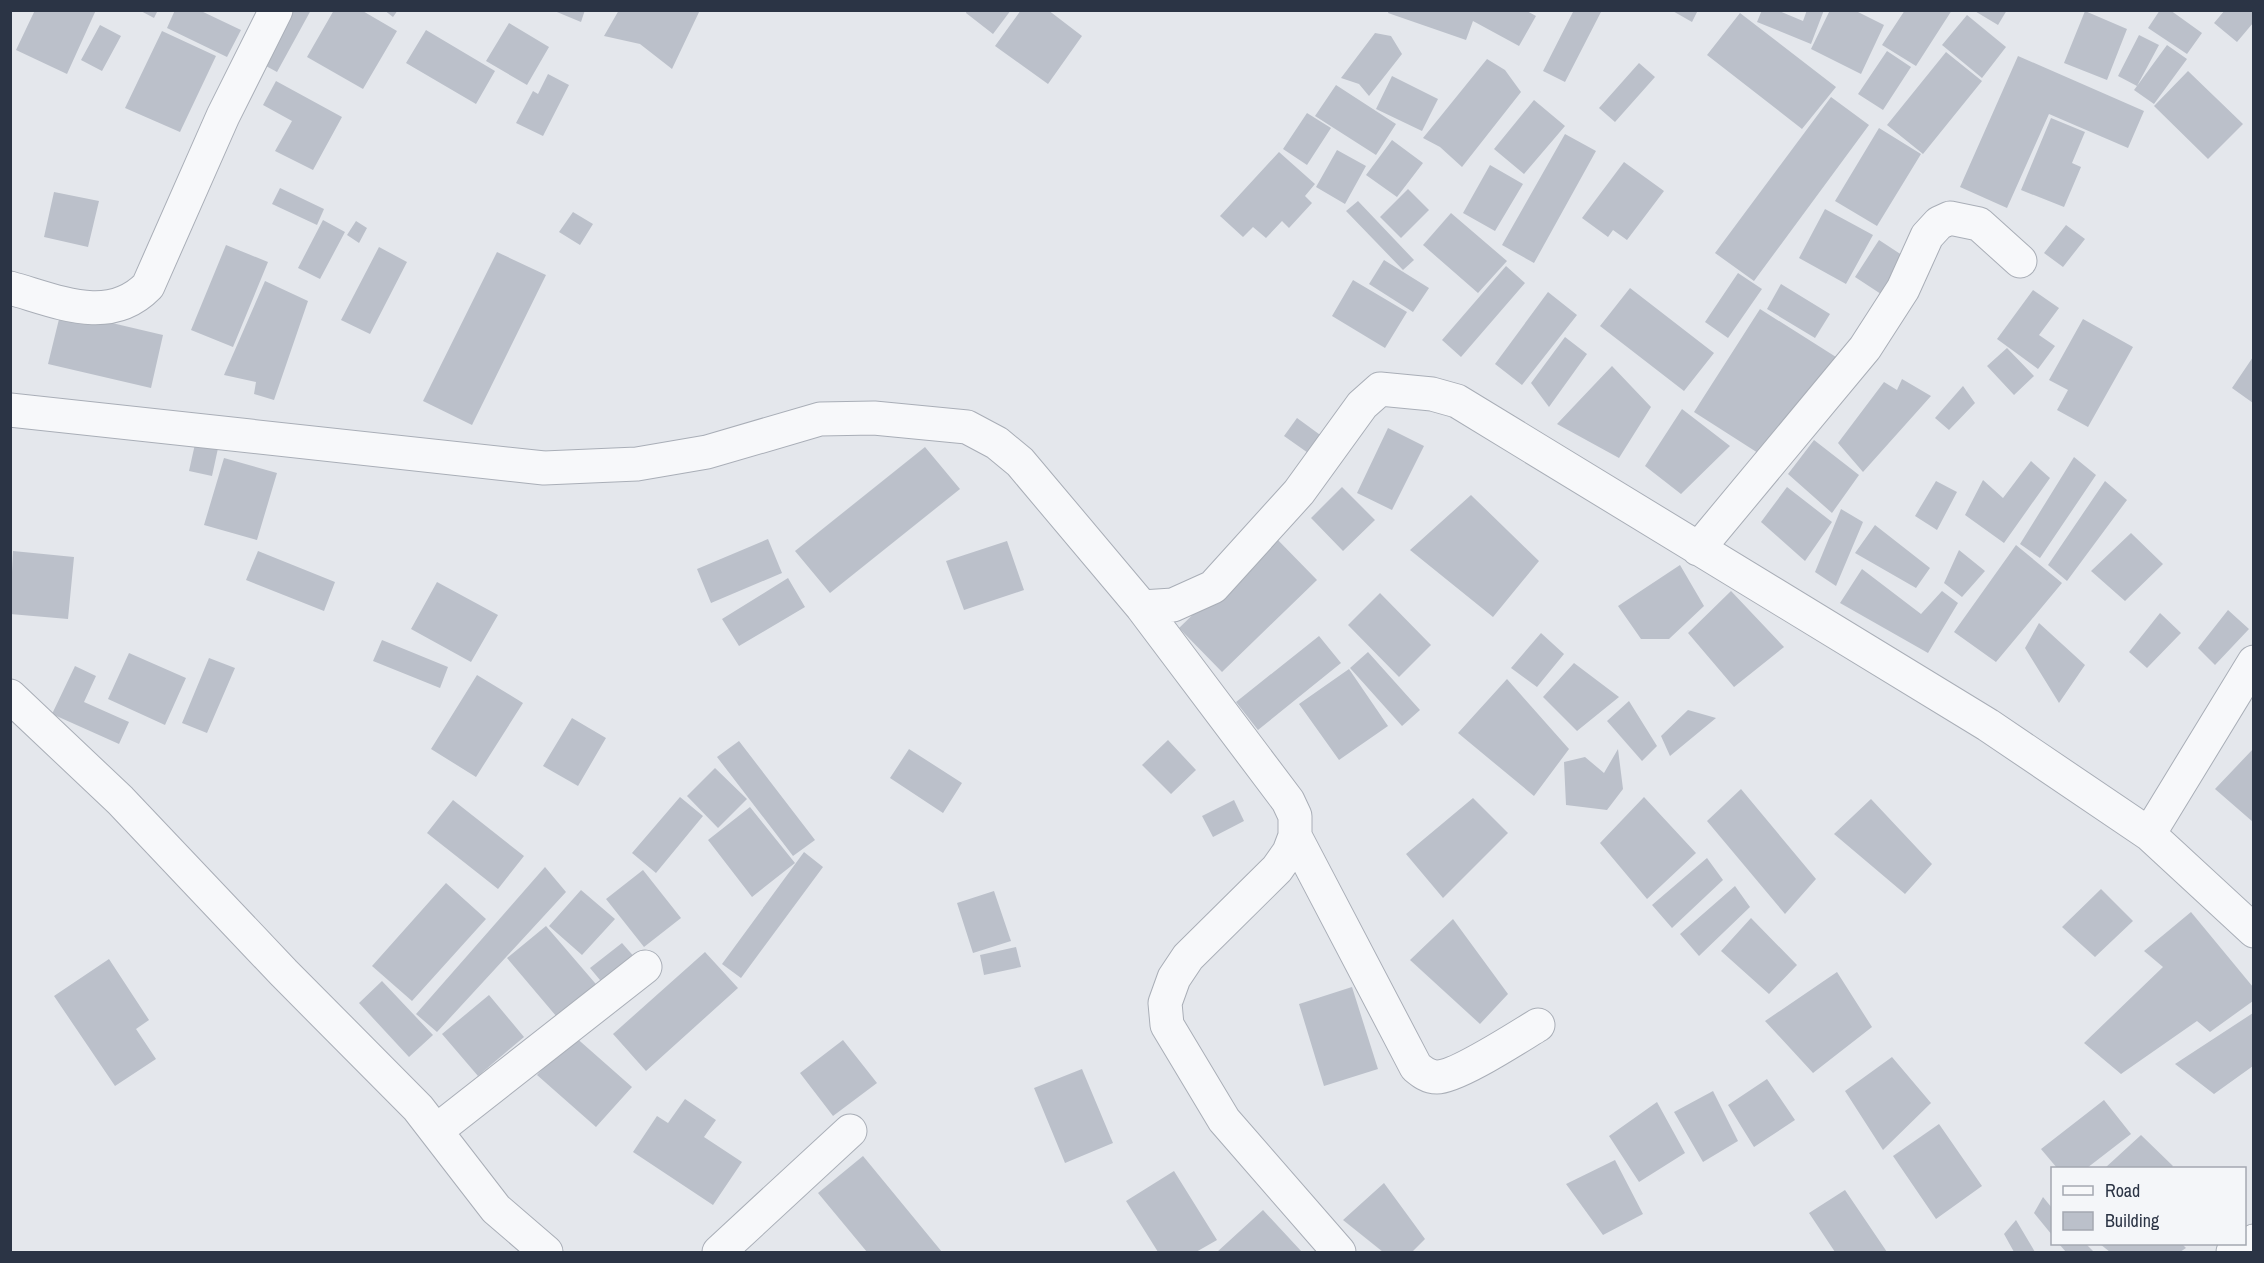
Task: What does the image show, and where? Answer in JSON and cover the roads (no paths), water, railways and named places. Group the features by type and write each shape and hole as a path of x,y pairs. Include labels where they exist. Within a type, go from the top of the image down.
{"street":[{"path":"10,288 87,309 125,303 148,286 223,116 276,10"},
{"path":"1698,549 1865,348 1903,289 1927,236 1939,223 1950,218 1979,224 2020,261"},
{"path":"1142,607 1173,605 1213,587 1299,492 1362,405 1380,389 1432,394 1457,401 1988,725 2149,834 2253,930"},
{"path":"10,410 544,468 637,464 706,452 820,419 874,418 967,426 997,443 1020,462 1142,607 1288,801 1294,816 1295,836 1289,852 1276,869 1188,957 1174,978 1165,1003 1167,1025 1224,1120 1339,1252"},
{"path":"2149,834 2253,662"},
{"path":"10,696 120,800 284,973 418,1108 460,1166 496,1209 546,1252"},
{"path":"1295,836 1416,1067 1426,1074 1438,1077 1453,1073 1538,1025"},
{"path":"436,1131 645,967"},
{"path":"719,1252 850,1131"}]}
